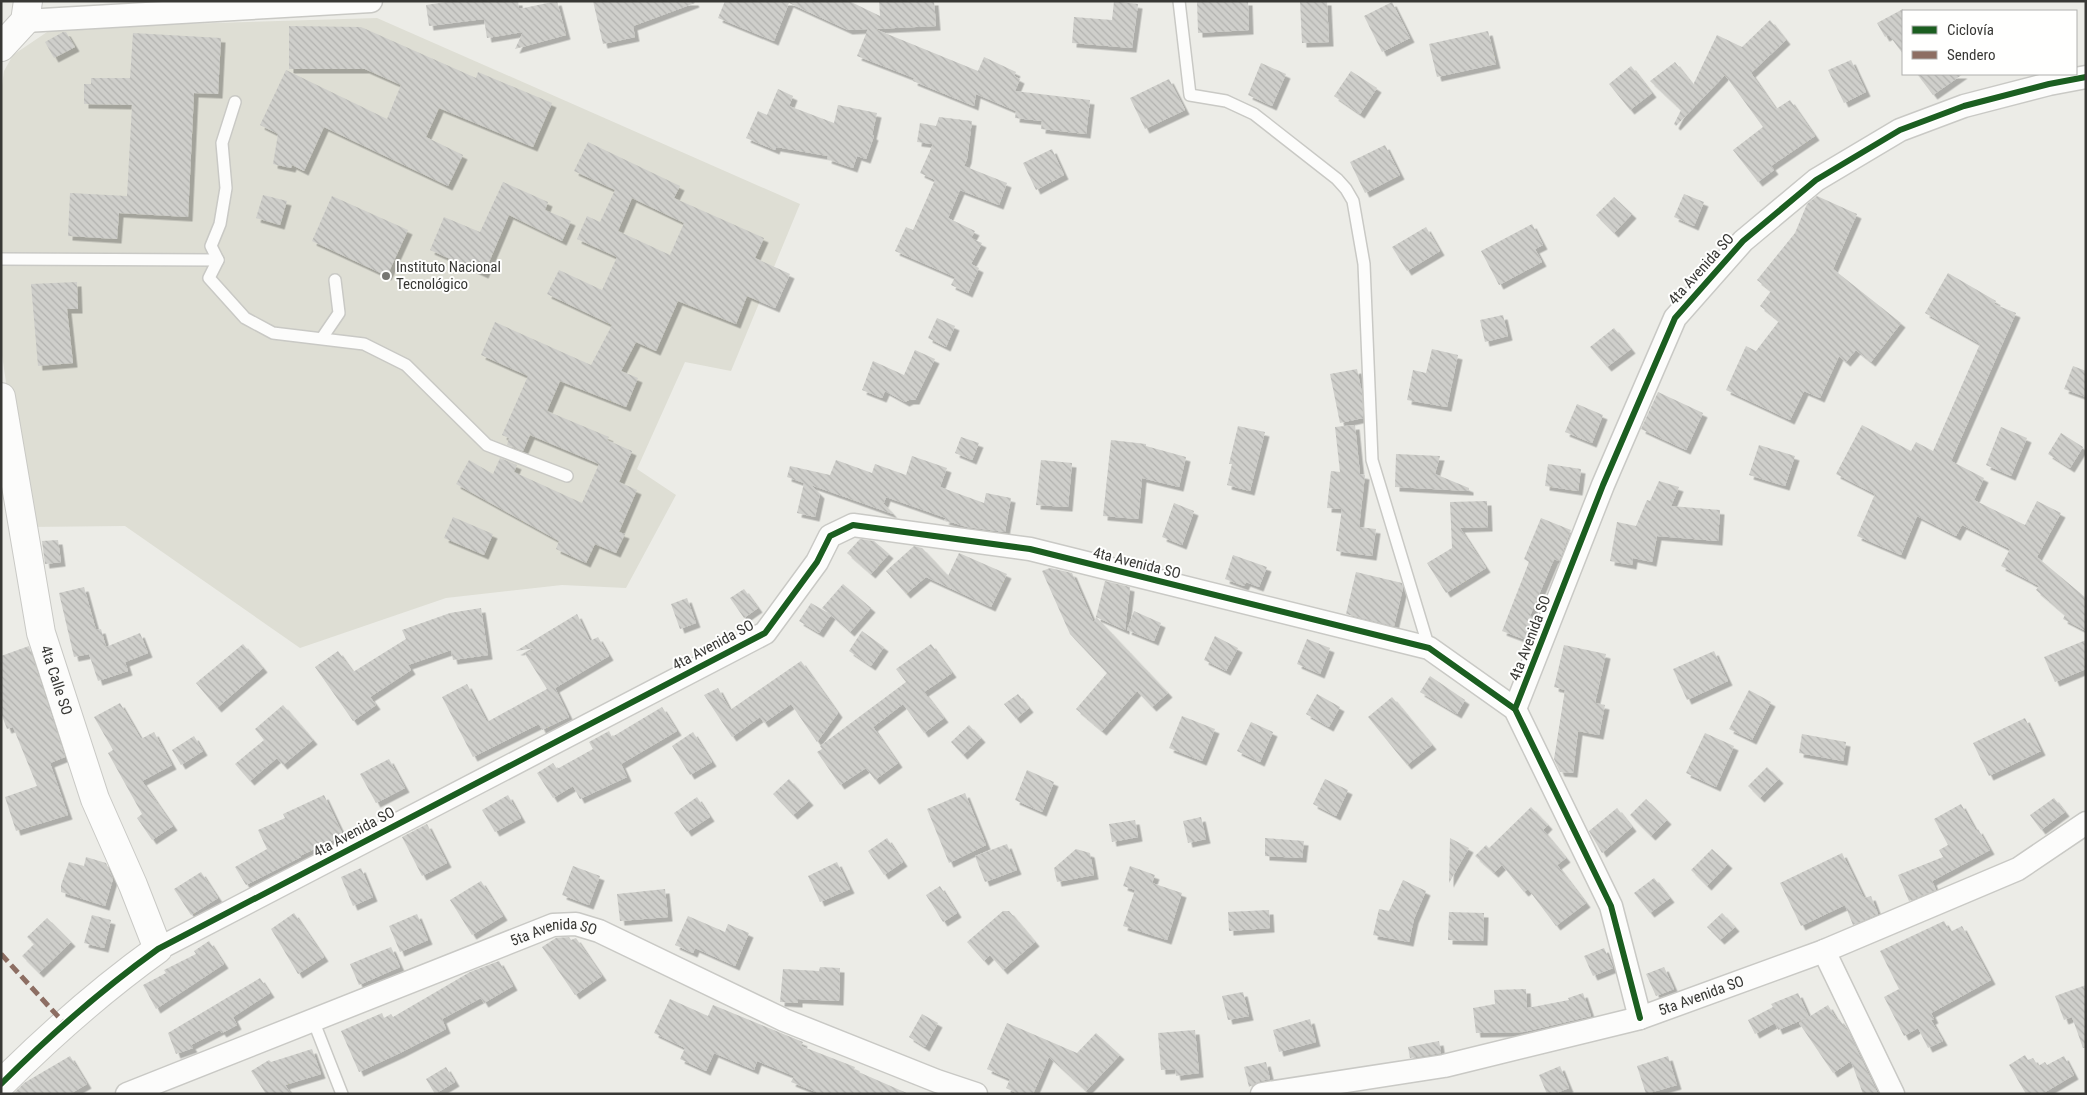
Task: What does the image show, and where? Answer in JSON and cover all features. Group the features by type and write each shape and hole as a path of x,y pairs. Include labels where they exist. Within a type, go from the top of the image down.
{"street":[{"path":"1,47 27,11 371,1"},
{"name":"4ta Avenida SO","path":"1,1084 64,1023 112,982 158,949 765,633 817,562 830,536 853,525 1030,549 1429,648 1515,709 1603,485 1675,318 1743,241 1816,180 1900,130 1964,106 2048,84 2086,77"},
{"name":"4ta Calle SO","path":"1,396 41,634 95,799 133,885 158,949"},
{"path":"1515,709 1611,906 1640,1018"},
{"name":"5ta Avenida SO","path":"1262,1094 1444,1066 1640,1018 1824,951 2018,869 2086,824"},
{"name":"5ta Avenida SO","path":"127,1094 554,925 576,924 599,932 784,1020 936,1081 976,1094"},
{"path":"1824,951 1893,1094"}],"lane":[{"path":"1179,1 1190,95 1226,101 1254,114 1336,179 1346,189 1353,201 1364,264 1372,460 1429,648"},
{"path":"218,260 211,246 220,224 226,188 222,143 236,102"},
{"path":"1,259 218,260"},
{"path":"218,260 209,278 245,318 273,333 364,344 406,365 487,445 567,476"},
{"path":"322,338 339,313 335,280"},
{"path":"314,1020 342,1094"}],"shaded area":[{"name":"Instituto Nacional Tecnológico","path":"377,18 800,204 731,371 685,362 637,469 676,495 626,588 562,585 446,598 300,648 125,526 27,527 1,348 1,93 4,71 13,55 53,28"}],"building":[{"path":"454,1 518,1 519,9 557,1 566,35 515,49 523,32 487,38 484,19 429,26 426,5"},
{"path":"593,1 694,1 695,3 633,26 635,37 603,44"},
{"path":"725,1 849,1 880,16 879,1 934,1 936,26 875,29 978,71 984,57 1016,72 1014,76 1020,79 1015,91 1090,100 1086,134 1041,129 1042,121 1015,118 1016,111 976,94 974,106 913,81 914,78 857,56 868,29 848,30 789,3 774,41 718,18"},
{"path":"1114,1 1138,4 1132,48 1072,43 1074,17 1112,20"},
{"path":"1197,1 1248,1 1249,30 1198,33"},
{"path":"1300,1 1327,1 1329,42 1302,43"},
{"path":"1392,2 1410,38 1382,52 1364,16"},
{"path":"1903,9 1902,53 1889,35 1885,37 1877,23"},
{"path":"1770,20 1786,40 1751,73 1776,109 1790,100 1815,136 1771,166 1774,170 1758,182 1733,150 1763,127 1725,75 1676,126 1674,124 1681,110 1650,81 1675,62 1693,85 1717,35 1742,47"},
{"path":"289,26 361,27 476,78 478,72 552,103 533,147 439,108 426,137 463,155 448,186 324,127 304,171 292,165 291,168 273,164 278,134 260,125 286,70 387,119 401,85 365,69 289,69"},
{"path":"1488,31 1496,64 1437,77 1429,44"},
{"path":"66,32 75,47 54,58 45,42"},
{"path":"133,33 221,38 218,94 194,93 188,217 119,213 117,239 68,236 70,193 127,196 132,105 84,104 84,84 91,84 91,78 130,78"},
{"path":"1851,60 1866,92 1844,103 1828,70"},
{"path":"1261,63 1286,74 1272,106 1248,95"},
{"path":"1631,66 1652,93 1630,110 1609,84"},
{"path":"1351,71 1377,88 1360,114 1334,96"},
{"path":"1918,75 1962,75 1933,95"},
{"path":"1169,79 1185,110 1145,129 1130,98"},
{"path":"778,89 793,96 789,106 834,123 838,105 877,113 872,135 874,136 866,159 857,156 853,168 827,159 828,156 776,147 775,150 746,138 758,111 767,115"},
{"path":"939,117 972,121 967,159 964,166 1007,183 999,205 960,190 948,218 975,231 971,238 982,243 971,264 979,268 968,293 951,285 955,277 895,251 906,227 913,230 935,180 920,173 933,144 917,142 920,123 936,126"},
{"path":"588,142 680,186 674,198 764,238 755,258 790,274 775,308 747,296 736,324 678,301 656,351 636,342 621,371 638,378 626,407 560,381 547,411 609,437 607,440 632,451 619,482 637,490 619,532 625,534 616,553 595,544 586,563 556,549 559,541 456,484 469,460 493,474 500,458 517,465 514,472 582,503 599,464 530,435 523,451 507,445 509,438 502,435 528,376 481,355 495,322 591,365 612,325 547,294 559,270 602,290 617,257 577,239 587,216 600,222 615,190 574,171","holes":["632,198 684,223 670,255 618,231"]},
{"path":"1385,145 1400,175 1365,193 1350,162"},
{"path":"1052,149 1064,175 1036,190 1023,163"},
{"path":"503,182 548,202 545,210 571,221 562,241 509,215 484,274 430,250 444,217 480,232"},
{"path":"1684,194 1704,202 1694,226 1674,217"},
{"path":"263,195 287,201 280,225 256,218"},
{"path":"332,196 408,230 387,276 312,241"},
{"path":"1817,196 1857,214 1833,269 1901,323 1871,362 1856,350 1846,362 1839,356 1820,398 1804,391 1790,420 1726,390 1746,346 1756,351 1779,321 1760,306 1771,291 1757,280 1795,233 1807,204"},
{"path":"1614,197 1632,214 1614,233 1596,215"},
{"path":"1532,224 1543,245 1535,249 1542,262 1499,285 1481,251"},
{"path":"1426,227 1440,251 1407,271 1392,247"},
{"path":"1948,273 1996,301 1994,304 2016,313 1951,461 1984,478 1974,500 2025,525 2037,501 2061,513 2037,557 2086,598 2086,631 2063,619 2065,615 2036,590 2039,586 2001,566 2010,549 1962,525 1956,536 1917,516 1901,555 1857,536 1875,494 1836,474 1862,425 1911,451 1916,442 1933,451 1980,344 1925,313"},
{"path":"77,282 78,309 67,309 73,363 38,366 31,284"},
{"path":"1503,315 1508,336 1485,342 1480,320"},
{"path":"937,318 955,326 946,347 928,338"},
{"path":"1614,328 1631,349 1607,367 1590,347"},
{"path":"1432,349 1458,355 1447,407 1407,400 1413,370 1426,373"},
{"path":"915,350 935,359 915,400 905,402 885,391 882,398 862,390 873,361 904,375"},
{"path":"2073,366 2086,371 2086,397 2064,389"},
{"path":"1357,369 1362,393 1363,418 1340,423 1330,374"},
{"path":"1658,392 1703,413 1686,450 1641,429"},
{"path":"1577,404 1603,415 1592,443 1565,432"},
{"path":"1355,425 1360,474 1365,475 1359,527 1376,529 1372,556 1336,551 1342,509 1327,508 1331,471 1340,472 1335,427"},
{"path":"1238,426 1265,432 1250,491 1227,485 1232,464 1229,464"},
{"path":"2001,427 2027,438 2011,476 1986,465"},
{"path":"2061,433 2083,447 2070,468 2048,454"},
{"path":"961,437 979,443 972,460 955,453"},
{"path":"1111,440 1146,444 1146,446 1186,457 1179,487 1142,478 1138,519 1103,516"},
{"path":"1759,445 1795,456 1785,486 1749,475"},
{"path":"1396,454 1440,456 1435,474 1469,488 1469,491 1395,487"},
{"path":"912,456 947,468 940,487 984,503 986,493 1011,498 1005,532 967,527 886,497 884,503 882,502 893,514 811,485 820,494 815,517 797,513 804,483 787,477 790,466 830,475 836,460 872,473 875,464 906,475"},
{"path":"1041,460 1072,463 1068,507 1036,505"},
{"path":"1548,464 1581,469 1578,491 1545,486"},
{"path":"1659,481 1679,487 1671,506 1720,510 1718,541 1657,536 1652,562 1633,558 1632,565 1610,561 1617,522 1636,526 1647,500 1650,501"},
{"path":"1487,501 1488,527 1460,528 1486,568 1446,593 1427,563 1452,548 1450,502"},
{"path":"1174,503 1194,511 1182,545 1162,537"},
{"path":"453,517 493,534 484,555 444,538"},
{"path":"1541,518 1571,530 1559,561 1554,559 1530,616 1534,618 1526,640 1502,631 1529,562 1524,559"},
{"path":"860,539 874,541 889,554 871,574 847,553"},
{"path":"58,540 61,562 45,564 42,541"},
{"path":"914,546 922,548 948,576 959,553 1007,574 991,607 926,577 906,594 886,571"},
{"path":"1233,555 1267,567 1259,587 1246,582 1244,586 1225,579"},
{"path":"1050,568 1072,573 1094,623 1096,617 1168,693 1152,707 1137,691 1102,731 1076,709 1107,673 1070,634 1042,571"},
{"path":"1356,572 1402,583 1403,588 1394,626 1346,614"},
{"path":"1105,581 1130,587 1125,630 1096,617"},
{"path":"843,584 871,608 850,632 831,615 819,633 799,621 811,603 830,614 822,608"},
{"path":"84,587 96,630 101,629 106,647 140,633 148,653 125,662 128,671 98,681 89,654 74,657 59,593"},
{"path":"744,589 758,608 744,618 730,598"},
{"path":"687,598 696,623 680,629 671,604"},
{"path":"481,608 488,655 453,660 451,650 408,665 411,670 370,697 376,705 353,721 315,667 338,651 353,672 406,639 402,630 450,613"},
{"path":"1134,611 1161,623 1154,641 1127,630"},
{"path":"577,614 590,641 598,637 609,656 555,688 569,717 542,730 539,724 473,757 442,697 467,684 487,722 547,689 525,654 536,648 516,651"},
{"path":"862,631 884,647 871,666 849,651"},
{"path":"1215,636 1238,648 1226,671 1204,660"},
{"path":"1307,639 1330,648 1320,674 1297,664"},
{"path":"2086,640 2086,669 2055,682 2044,657"},
{"path":"243,644 263,668 217,708 196,683"},
{"path":"931,644 952,673 924,692 944,718 924,733 903,704 873,727 898,763 875,780 866,768 840,785 817,752 822,749 820,746 906,682 896,669"},
{"path":"1564,645 1606,654 1595,703 1605,705 1599,735 1578,731 1573,773 1560,772 1554,759 1565,690 1554,687"},
{"path":"29,646 65,757 50,763 68,815 16,831 5,797 37,786 13,727 7,729 1,713 1,656"},
{"path":"1714,651 1728,681 1687,700 1673,669"},
{"path":"801,661 838,713 817,742 791,704 764,723 760,717 732,737 704,695 718,688 730,710"},
{"path":"1430,676 1465,700 1457,714 1420,692"},
{"path":"1749,690 1771,702 1752,740 1729,729"},
{"path":"1018,694 1029,708 1016,719 1004,704"},
{"path":"1317,694 1340,707 1329,727 1306,714"},
{"path":"1392,697 1432,745 1407,765 1368,717"},
{"path":"120,703 141,739 154,732 172,765 142,781 173,826 152,840 137,818 142,814 108,753 113,750 94,717"},
{"path":"283,705 313,740 283,765 277,758 250,781 235,764 264,740 255,729"},
{"path":"662,707 677,731 621,764 627,777 580,799 573,786 553,798 537,773 553,763 557,769 593,749 589,742 609,731 612,737"},
{"path":"1182,716 1215,729 1202,761 1169,748"},
{"path":"2025,718 2041,751 1989,776 1973,743"},
{"path":"1251,722 1273,732 1260,762 1237,751"},
{"path":"969,725 981,738 963,755 951,742"},
{"path":"693,732 712,762 690,775 672,746"},
{"path":"1705,733 1734,746 1716,787 1686,773"},
{"path":"1802,734 1846,742 1843,761 1799,753"},
{"path":"194,736 203,751 181,765 172,750"},
{"path":"389,759 405,788 376,803 360,774"},
{"path":"1767,767 1779,779 1760,798 1748,786"},
{"path":"1027,770 1054,782 1042,812 1015,800"},
{"path":"789,779 809,801 793,815 773,794"},
{"path":"1325,779 1348,790 1336,816 1313,804"},
{"path":"965,793 986,845 949,863 927,809"},
{"path":"324,795 343,835 246,885 235,867 267,849 258,830 285,818 283,814"},
{"path":"508,795 521,818 495,832 482,810"},
{"path":"697,797 710,817 687,832 674,813"},
{"path":"2054,798 2065,812 2041,830 2030,815"},
{"path":"1646,799 1667,820 1651,836 1630,815"},
{"path":"1961,804 1976,831 1978,829 1990,850 1932,881 1936,890 1909,901 1898,875 1943,857 1939,850 1948,845 1934,819"},
{"path":"1531,807 1548,825 1543,830 1566,858 1557,865 1586,903 1556,926 1528,889 1524,892 1502,865 1494,873 1475,856 1486,845 1489,848"},
{"path":"1617,808 1632,827 1602,853 1589,831"},
{"path":"1201,817 1206,839 1188,843 1183,821"},
{"path":"1135,820 1138,837 1112,842 1109,824"},
{"path":"427,824 447,863 422,876 402,837"},
{"path":"887,838 903,862 884,875 868,851"},
{"path":"1265,838 1304,841 1302,858 1265,856"},
{"path":"1450,838 1469,848 1449,883"},
{"path":"1007,844 1017,870 985,882 975,856"},
{"path":"1076,849 1090,853 1094,875 1057,882 1054,868"},
{"path":"1712,849 1728,864 1707,886 1691,870"},
{"path":"1842,853 1864,898 1871,896 1878,914 1853,925 1845,905 1801,926 1780,883"},
{"path":"86,857 106,863 113,879 105,906 61,892 61,885 69,862 84,866"},
{"path":"837,862 850,889 820,902 808,876"},
{"path":"573,866 600,876 589,905 562,895"},
{"path":"1130,866 1155,875 1152,883 1182,893 1167,940 1123,926 1135,890 1123,886"},
{"path":"361,868 373,897 353,906 341,877"},
{"path":"201,872 218,898 191,915 174,889"},
{"path":"1654,878 1670,898 1650,913 1634,893"},
{"path":"1403,880 1426,891 1414,919 1409,942 1373,935 1379,909 1389,911"},
{"path":"481,881 503,916 472,935 450,900"},
{"path":"940,886 957,913 943,922 926,895"},
{"path":"665,889 668,917 620,921 617,894"},
{"path":"1269,910 1270,928 1229,931 1228,912"},
{"path":"1003,911 1009,911 1035,942 1003,970 990,955 984,961 967,942"},
{"path":"1449,912 1484,913 1483,941 1448,940"},
{"path":"294,913 324,957 298,974 271,929"},
{"path":"1722,913 1735,927 1720,940 1707,927"},
{"path":"417,914 428,940 400,952 389,926"},
{"path":"92,915 111,920 104,948 84,943"},
{"path":"688,916 725,932 728,924 749,933 735,966 695,948 693,953 675,945"},
{"path":"47,918 71,942 39,973 22,956 34,944 27,937"},
{"path":"1944,921 1950,932 1962,926 1991,980 1931,1013 1934,1019 1931,1020 1943,1041 1928,1048 1918,1028 1904,1036 1884,997 1899,989 1880,951"},
{"path":"569,937 571,940 576,938 602,976 575,995 542,947 556,938"},
{"path":"209,941 224,964 156,1009 143,985 166,973 164,970 196,954 194,951"},
{"path":"391,947 400,967 359,985 350,964"},
{"path":"1604,948 1613,968 1593,976 1584,956"},
{"path":"499,961 513,986 484,1003 481,998 442,1019 446,1029 359,1072 341,1031 382,1013 384,1018 391,1014 393,1017 470,972"},
{"path":"820,967 840,968 839,1001 798,999 798,1003 780,1002 783,969 819,971"},
{"path":"1664,967 1674,989 1656,996 1646,974"},
{"path":"260,978 270,993 233,1017 237,1025 222,1033 220,1030 191,1045 193,1048 176,1054 168,1033"},
{"path":"2086,985 2086,1048 2083,1048 2072,1017 2064,1020 2055,996"},
{"path":"1526,989 1527,1008 1569,1000 1568,998 1583,993 1591,1016 1524,1032 1476,1033 1473,1008 1495,1004 1494,990"},
{"path":"1243,992 1249,1016 1228,1020 1222,996"},
{"path":"1798,993 1809,1017 1778,1030 1775,1023 1755,1034 1748,1020 1773,1007 1771,1004"},
{"path":"670,999 708,1016 713,1005 803,1042 801,1046 855,1067 854,1070 909,1094 821,1094 791,1082 794,1076 757,1061 754,1070 714,1053 706,1071 680,1059 685,1048 654,1033"},
{"path":"1828,1005 1837,1020 1839,1019 1849,1033 1878,1094 1863,1094 1851,1061 1833,1073 1799,1023"},
{"path":"922,1014 938,1023 925,1047 909,1037"},
{"path":"1310,1019 1316,1042 1279,1052 1273,1030"},
{"path":"1007,1023 1077,1053 1096,1033 1120,1055 1086,1091 1049,1057 1033,1094 1018,1094 1006,1088 1010,1079 987,1069"},
{"path":"1195,1030 1199,1073 1176,1076 1175,1069 1161,1070 1158,1033"},
{"path":"1439,1041 1441,1053 1410,1058 1408,1047"},
{"path":"312,1049 321,1074 285,1085 291,1094 266,1094 251,1071 269,1060 271,1062"},
{"path":"2025,1055 2028,1060 2033,1058 2038,1066 2045,1062 2047,1065 2064,1056 2074,1075 2042,1094 2026,1094 2009,1065"},
{"path":"70,1056 87,1084 70,1094 13,1094 24,1083"},
{"path":"1668,1056 1677,1085 1646,1094 1637,1066"},
{"path":"1266,1062 1270,1079 1260,1081 1249,1087 1244,1067"},
{"path":"1560,1066 1569,1088 1554,1094 1547,1094 1539,1075"},
{"path":"446,1067 455,1082 435,1094 426,1079"}],"marked path":[{"path":"1,954 64,1023"}],"cycle path":[{"path":"1515,709 1603,485 1675,318 1743,241 1816,180 1900,130 1964,106 2049,84 2086,77"},
{"path":"1,1084 76,1014 158,949 765,633 817,562 830,536 853,525 1030,549 1429,648 1515,709 1611,906 1640,1018"}],"place":[{"name":"Instituto Nacional Tecnológico","path":"386,276"}]}
